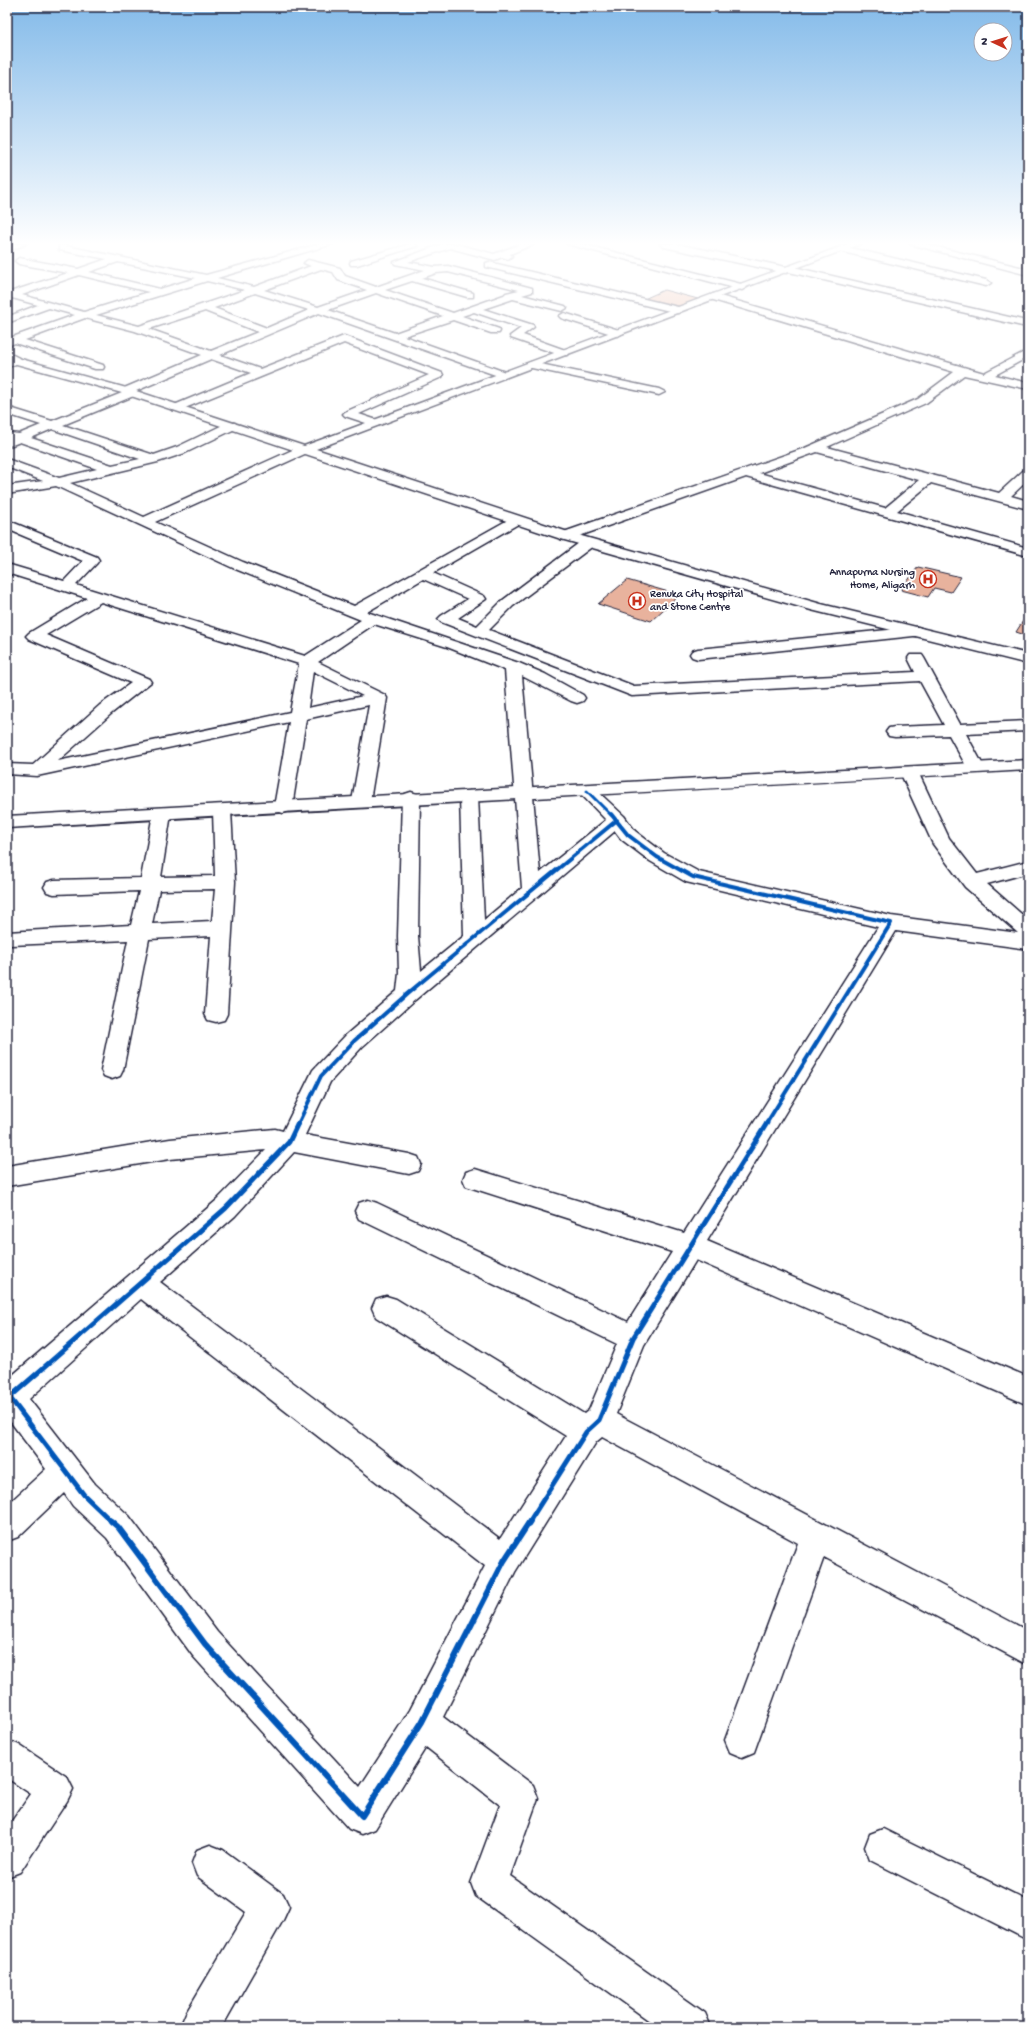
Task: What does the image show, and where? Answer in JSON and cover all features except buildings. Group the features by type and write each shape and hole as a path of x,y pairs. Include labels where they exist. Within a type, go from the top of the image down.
{"street":[{"path":"166,339 260,373"},
{"path":"7,444 212,356 248,339"},
{"path":"176,408 344,339 438,376 349,414 376,423"},
{"path":"399,339 504,375"},
{"path":"523,339 564,353"},
{"path":"144,522 303,450 602,339"},
{"path":"854,339 962,371 1028,386"},
{"path":"11,341 99,367"},
{"path":"220,342 234,345"},
{"path":"986,376 1028,353"},
{"path":"10,360 129,392 566,536 816,607 1028,659"},
{"path":"531,365 659,392"},
{"path":"566,536 816,448 922,401 962,371"},
{"path":"7,410 154,459"},
{"path":"7,490 58,482 154,459 181,450 231,426"},
{"path":"7,433 110,469"},
{"path":"816,448 1028,505"},
{"path":"7,462 58,482 238,565 372,619 452,644 513,666 539,677 577,698"},
{"path":"745,473 1028,552"},
{"path":"1002,498 1028,473"},
{"path":"887,513 929,478"},
{"path":"355,612 515,520"},
{"path":"7,524 92,560 66,587"},
{"path":"479,632 508,603 588,542"},
{"path":"7,568 307,662 379,698"},
{"path":"422,574 479,599 446,619 632,691 926,676"},
{"path":"37,771 106,709 143,682 34,636 99,597"},
{"path":"283,807 307,662 372,619"},
{"path":"698,654 918,632"},
{"path":"916,658 975,767"},
{"path":"513,666 532,892"},
{"path":"7,769 37,771 379,698"},
{"path":"361,801 379,698"},
{"path":"895,732 1028,726"},
{"path":"7,822 222,811 411,798 469,797 587,791 1028,765"},
{"path":"909,772 940,840 972,882 1028,932"},
{"path":"587,791 617,820 628,835 657,857 693,877 891,923 1028,942"},
{"path":"469,797 474,938"},
{"path":"407,994 410,973 408,936 411,798"},
{"path":"216,1014 225,882 222,811"},
{"path":"112,1070 141,932 162,814"},
{"path":"617,820 532,892 407,994 354,1041 321,1076 289,1142 226,1208 8,1396 84,1495 118,1527 205,1644 362,1816 422,1722 504,1561 592,1426 633,1338 891,923"},
{"path":"972,882 1028,867"},
{"path":"54,887 225,882"},
{"path":"11,938 222,928"},
{"path":"7,1176 170,1149 275,1140 409,1164"},
{"path":"476,1179 691,1246 1028,1391"},
{"path":"368,1211 633,1338"},
{"path":"140,1283 504,1561"},
{"path":"386,1308 592,1426 816,1536 1028,1649"},
{"path":"7,1526 65,1471"},
{"path":"742,1740 816,1536"},
{"path":"422,1722 520,1798 489,1883 691,2027"},
{"path":"7,1757 55,1789 7,1859"},
{"path":"883,1847 1028,1921"},
{"path":"200,2027 270,1907 210,1863"}],"cycle path":[{"path":"7,1394 84,1495 118,1527 205,1644 362,1816 422,1722 504,1561 586,1432 599,1420 633,1338 891,923 693,877 657,857 628,835 610,813 587,791"},
{"path":"9,1398 226,1208 289,1142 321,1076 354,1041 407,994 617,820"}],"place":[{"name":"Annapurna Nursing Home, Aligarh","path":"928,579"},
{"name":"Renuka City Hospital and Stone Centre","path":"637,601"}]}
